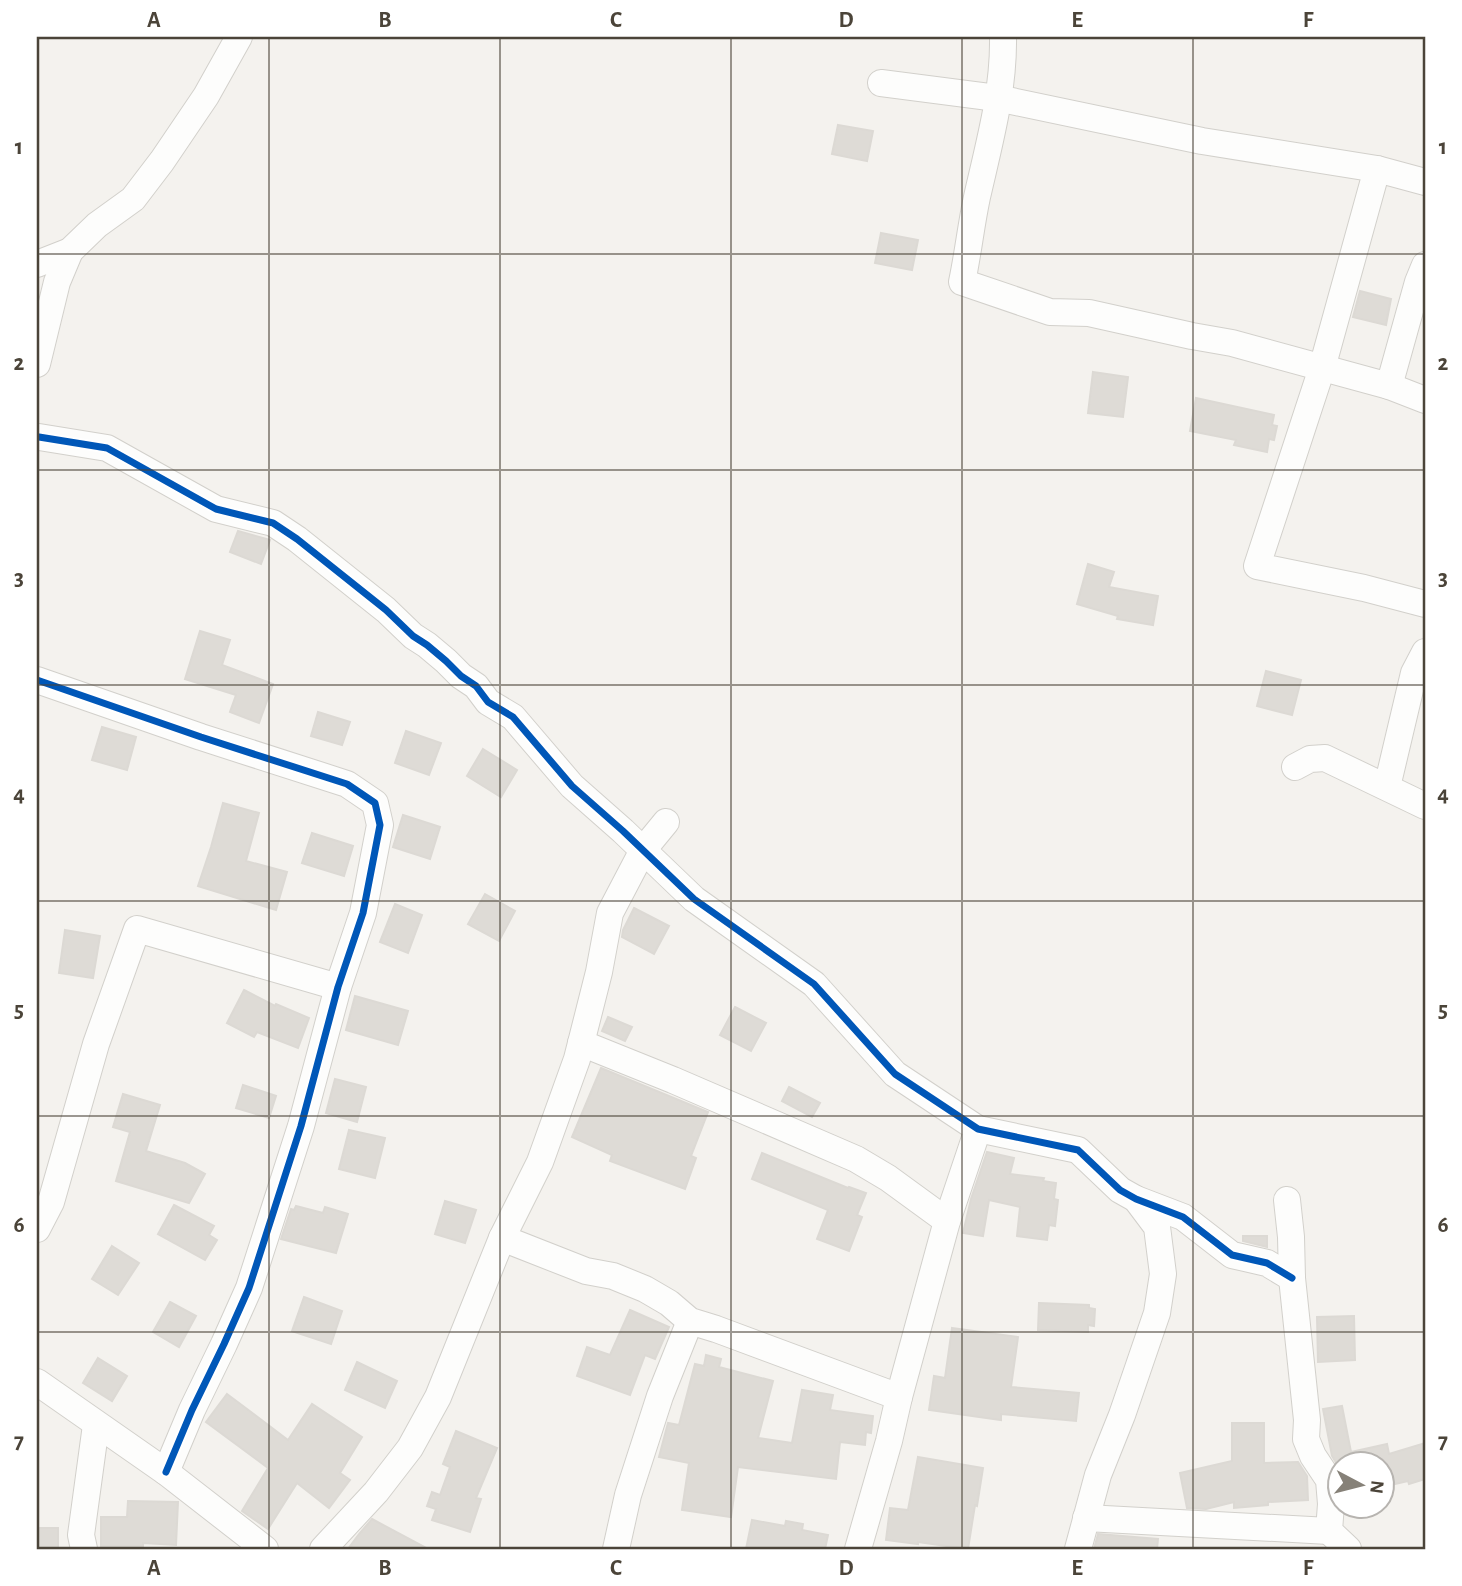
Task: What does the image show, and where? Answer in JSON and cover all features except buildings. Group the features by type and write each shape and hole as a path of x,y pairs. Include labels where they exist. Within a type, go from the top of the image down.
{"street":[{"path":"37,264 70,251 97,225 133,199 206,96 239,37"},
{"path":"1003,37 1003,65 990,145 976,200 962,282 1050,312 1089,313 1232,342 1389,386 1425,400"},
{"path":"881,83 997,98 1202,141 1377,169 1425,182"},
{"path":"1377,169 1322,368 1257,566 1364,588 1425,604"},
{"path":"37,363 57,282 70,251"},
{"path":"1389,386 1425,265"},
{"path":"39,437 107,448 216,509 273,523 281,528 386,610 413,636 476,686 488,702 513,717 572,786 694,900 814,984 895,1074 978,1129 1078,1150 1120,1190 1183,1217 1232,1255 1267,1263 1292,1278"},
{"path":"1387,787 1414,673 1425,652"},
{"path":"37,680 347,785 375,803 380,825 363,913 338,987 300,1126 249,1288 166,1472"},
{"path":"1295,767 1310,759 1325,758 1425,806"},
{"path":"323,1549 376,1492 410,1448 439,1397 502,1238 540,1162 577,1059 610,913 643,850 666,822"},
{"path":"37,1229 51,1202 96,1044 137,929 338,987"},
{"path":"581,1043 856,1158 947,1221"},
{"path":"858,1549 947,1221 978,1129"},
{"path":"1077,1549 1098,1475 1157,1313 1163,1274 1157,1227 1136,1199"},
{"path":"1086,1518 1278,1539 1339,1540 1329,1480 1313,1456 1307,1439 1287,1200"},
{"path":"502,1238 586,1271 613,1276 645,1289 669,1303 690,1321 899,1397"},
{"path":"616,1549 628,1495 660,1396 690,1321"},
{"path":"37,1382 166,1472 265,1549"},
{"path":"84,1549 81,1535 96,1425"}],"cycle path":[{"path":"39,437 107,448 216,509 273,523 297,539 476,686 488,702 513,717 572,786 694,899 814,984 895,1074 978,1129 1078,1150 1120,1190 1183,1217 1232,1255 1267,1263 1292,1278"},
{"path":"37,680 347,784 375,803 380,825 363,913 338,987 301,1126 249,1288 166,1472"}]}
